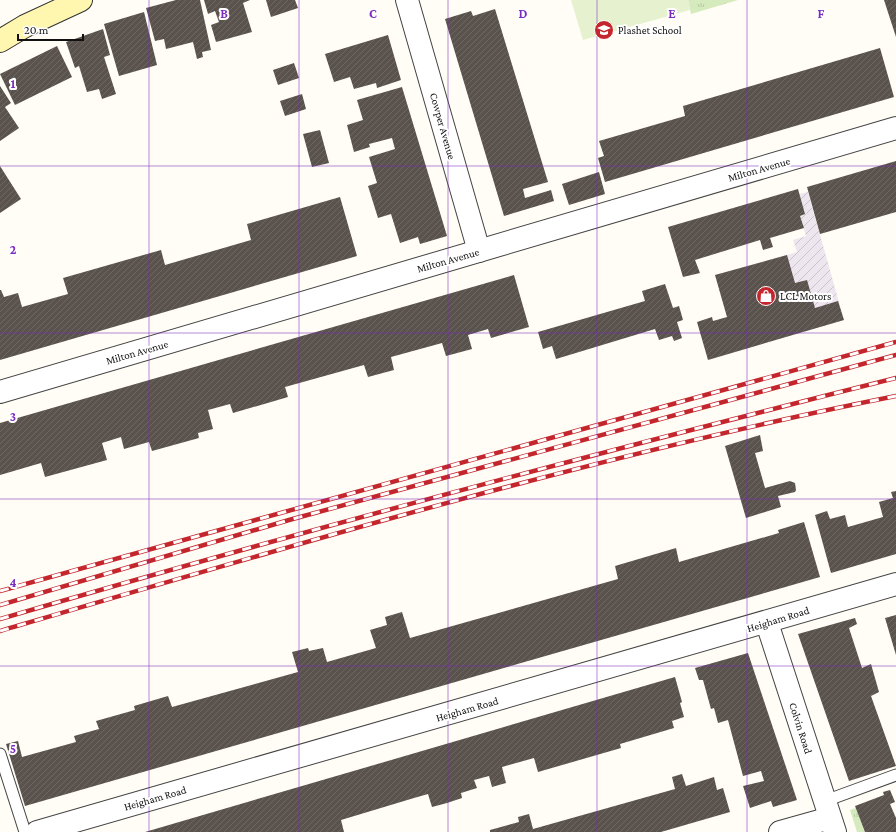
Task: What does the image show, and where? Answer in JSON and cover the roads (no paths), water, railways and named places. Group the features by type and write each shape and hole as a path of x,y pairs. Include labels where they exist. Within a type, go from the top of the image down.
{"main road":[{"path":"0,40 25,26 81,0"}],"street":[{"name":"Cowper Avenue","path":"407,0 479,251"},
{"name":"Milton Avenue","path":"0,392 896,128"},
{"name":"Heigham Road","path":"37,832 767,623 896,584"},
{"name":"Colvin Road","path":"767,623 830,817"},
{"path":"780,832 830,817"}],"lane":[{"path":"0,754 25,832"},
{"path":"830,817 896,774"}],"railway":[{"path":"0,591 896,342"},
{"path":"0,605 289,520 896,355"},
{"path":"0,619 335,524 671,435 896,378"},
{"path":"0,631 445,503 670,446 896,396"}],"place":[{"name":"Plashet School","path":"604,30"},
{"name":"LCL Motors","path":"766,296"}]}
